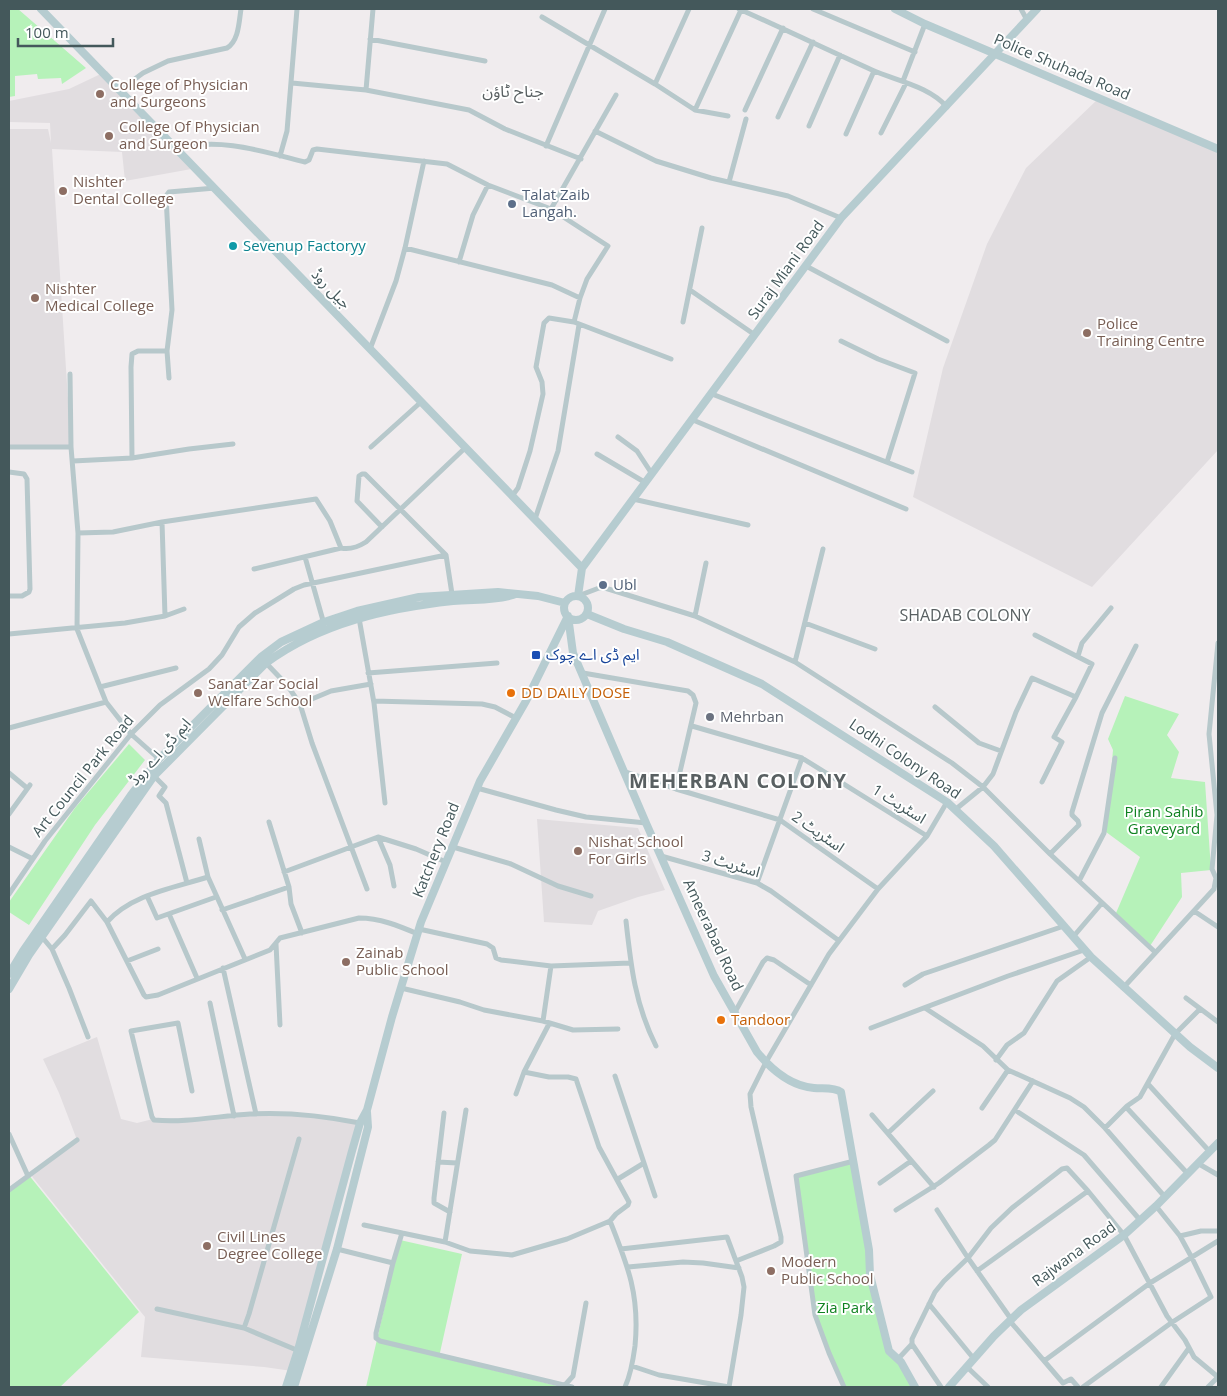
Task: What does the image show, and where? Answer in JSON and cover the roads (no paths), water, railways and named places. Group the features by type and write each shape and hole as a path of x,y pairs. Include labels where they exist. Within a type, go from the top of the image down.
{"main road":[{"name":"جیل روڈ","path":"42,9 582,568"},
{"name":"Police Shuhada Road","path":"895,9 925,24 1218,149"},
{"name":"Suraj Miani Road","path":"582,568 841,218 1037,9"},
{"path":"578,596 582,568"},
{"name":"ایم ڈی اے روڈ","path":"9,990 158,759 266,663 285,649 325,626 357,611 419,597 498,592 538,596 565,603"},
{"name":"ایم ڈی اے روڈ","path":"9,974 23,951 134,797 261,657 281,642 325,626 419,606 454,601 498,600 515,594"},
{"path":"578,596 586,602 587,614 579,620 573,620 565,611 565,603 572,597 578,596"},
{"name":"Lodhi Colony Road","path":"587,614 624,629 667,642 762,684 947,802 994,846 1091,957 1175,1034 1218,1068"},
{"name":"Ameerabad Road","path":"568,616 573,653 623,771 714,976 757,1052 766,1062 788,1079 801,1086 840,1091 869,1250 870,1275 889,1351 904,1365 915,1387"},
{"name":"Katchery Road","path":"301,1351 317,1280 352,1151 360,1123 367,1110 418,932 477,788 516,718 568,616"},
{"name":"Katchery Road","path":"291,1385 337,1249 368,1127 367,1110"},
{"name":"Rajwana Road","path":"949,1387 1021,1310 1124,1234 1156,1206 1218,1144"},
{"path":"352,1151 362,1153"},
{"path":"334,1218 344,1221"},
{"path":"317,1280 326,1282"}],"street":[{"path":"120,90 143,73 168,61 227,48 232,45 235,40 241,9"},
{"path":"280,156 287,131 297,9"},
{"path":"366,90 372,9"},
{"path":"546,146 605,9"},
{"path":"655,84 689,9"},
{"path":"695,110 740,9 874,71 939,98 947,107"},
{"path":"813,9 915,52"},
{"path":"1021,9 1027,20"},
{"path":"542,17 695,110 728,116"},
{"path":"881,133 904,82 925,24"},
{"path":"745,110 783,28"},
{"path":"370,39 484,61"},
{"path":"778,117 813,42"},
{"path":"809,126 840,55"},
{"path":"846,134 874,71"},
{"path":"292,83 366,90 468,110 505,129 581,159"},
{"path":"552,209 616,95"},
{"path":"729,182 746,119"},
{"path":"595,131 656,162 788,196 841,218"},
{"path":"178,150 197,144 234,146 308,162 313,150 317,149 447,164 488,185 552,209 608,246 587,279 580,298 558,451 535,519"},
{"path":"370,349 396,281 424,161"},
{"path":"459,262 473,215 488,185"},
{"path":"168,378 168,351 172,310 166,196 170,192 215,188"},
{"path":"683,322 702,228"},
{"path":"405,248 552,285 580,298"},
{"path":"806,266 947,341"},
{"path":"690,290 755,335"},
{"path":"512,496 518,488 530,451 543,394 542,382 536,367 544,323 549,318 576,324 671,359"},
{"path":"841,340 878,359 914,373 887,462"},
{"path":"132,458 132,354 138,351 168,351"},
{"path":"70,374 71,447 78,533 77,629 106,702 131,734 158,759"},
{"path":"712,394 912,472"},
{"path":"371,447 421,402"},
{"path":"693,420 906,509"},
{"path":"618,437 637,452 652,474"},
{"path":"73,461 132,458 190,448 233,444"},
{"path":"9,447 71,447"},
{"path":"254,569 341,548 346,549 359,546 366,542 465,448"},
{"path":"598,454 646,483"},
{"path":"9,472 24,474 27,478 30,589 25,595 9,596"},
{"path":"382,527 357,501 359,476 362,474 366,474 446,555 452,594"},
{"path":"78,533 113,532 162,522 316,499 330,521 341,548"},
{"path":"633,499 748,525"},
{"path":"162,522 165,616"},
{"path":"795,662 823,549"},
{"name":"Art Council Park Road","path":"9,894 45,841 131,734 160,705 209,668 222,655 239,627 255,613 294,589 446,555"},
{"path":"305,557 311,584 325,626"},
{"path":"696,616 706,564"},
{"path":"578,596 599,588 605,588 696,616 795,662 952,763 984,787 1050,854 1155,952"},
{"path":"1078,656 1082,643 1110,608"},
{"path":"9,634 125,623 165,616 184,609"},
{"path":"359,618 374,700 385,802"},
{"path":"805,623 875,649"},
{"path":"1035,635 1092,664 1054,737 1062,742 1042,782"},
{"path":"1123,988 1155,952 1216,890 1216,873 1212,869 1217,815 1216,786 1210,727 1216,691 1218,643"},
{"path":"1050,854 1079,825 1072,812 1102,713 1136,646"},
{"path":"266,663 287,685 300,704 312,743 367,890"},
{"path":"368,673 497,663"},
{"path":"100,686 176,668"},
{"path":"583,673 691,693 696,703 676,789"},
{"path":"956,809 984,787 993,774 1016,712 1032,678 1076,697"},
{"path":"300,704 331,691 371,684"},
{"path":"374,700 482,704 495,707 516,718"},
{"path":"9,728 106,702"},
{"path":"935,707 979,743 1002,751"},
{"name":"اسٹریٹ 1","path":"692,726 802,758 928,836"},
{"path":"1210,727 1218,726"},
{"path":"757,883 802,758"},
{"path":"1079,881 1104,833 1115,758"},
{"path":"1212,761 1218,762"},
{"name":"اسٹریٹ 2","path":"623,771 780,820 878,889"},
{"path":"9,773 29,786 9,814"},
{"path":"154,776 165,787 158,796 166,803 187,884"},
{"path":"477,788 586,817 646,823"},
{"path":"736,1261 781,1242 751,1107 750,1094 766,1062 838,940 878,889 928,836 947,802"},
{"path":"269,822 289,887 291,904 302,933"},
{"path":"378,837 390,865 394,886"},
{"path":"284,872 378,837 416,848 446,862"},
{"path":"198,839 208,877 245,959"},
{"path":"9,847 33,859"},
{"path":"453,847 511,864 558,886 591,896"},
{"name":"اسٹریٹ 3","path":"661,856 757,883 771,891 838,940"},
{"path":"107,922 128,905 147,896 208,877"},
{"path":"222,910 289,887"},
{"path":"147,896 157,918 216,897"},
{"path":"52,949 91,901 107,922 145,996 158,995 270,950 280,938 359,918 393,924 418,932 491,945 498,960 551,966 630,963"},
{"path":"1073,937 1102,902"},
{"path":"1194,911 1218,927"},
{"path":"169,914 197,978"},
{"path":"626,921 630,963 638,1003 656,1046"},
{"path":"905,985 924,974 1064,926"},
{"path":"42,937 52,949 88,1037"},
{"path":"276,944 280,1025"},
{"path":"127,961 158,949"},
{"path":"872,1028 1008,976 1084,950"},
{"path":"996,1060 1007,1045 1029,1027 1057,980 1091,957"},
{"path":"735,1012 767,958 774,960 811,985"},
{"path":"543,1021 551,966"},
{"path":"223,968 256,1114"},
{"path":"401,988 460,1002 484,1010 543,1021 573,1030 618,1029"},
{"path":"1186,998 1218,1022"},
{"path":"210,1003 234,1116"},
{"path":"925,1008 972,1038 1008,1070 1079,1103 1105,1128 1165,1197"},
{"path":"1105,1128 1126,1107 1140,1097 1175,1034 1200,1009"},
{"path":"192,1091 178,1023 131,1031 153,1119 281,1114 360,1123"},
{"path":"516,1094 524,1072 550,1024"},
{"path":"982,1108 1008,1070"},
{"path":"364,1224 446,1242 470,1251 512,1255 567,1238 610,1221 629,1204 618,1179 600,1147 576,1079 549,1077 524,1072"},
{"path":"615,1076 655,1196"},
{"path":"896,1210 934,1187 990,1145 1033,1081"},
{"path":"1148,1084 1210,1152"},
{"path":"888,1133 934,1091"},
{"path":"1126,1107 1188,1174"},
{"path":"446,1242 466,1110"},
{"path":"1015,1110 1084,1155 1140,1220"},
{"path":"444,1113 434,1203 450,1212"},
{"path":"872,1115 934,1187"},
{"path":"9,1134 28,1176"},
{"path":"244,1328 250,1314 299,1139"},
{"path":"9,1190 77,1140"},
{"path":"880,1183 911,1160"},
{"path":"844,1387 814,1315 796,1176 854,1161"},
{"path":"438,1162 457,1163"},
{"path":"618,1179 644,1163"},
{"path":"1199,1164 1218,1175"},
{"path":"941,1387 912,1344 912,1339 935,1292 968,1258 991,1228 1012,1208 1062,1169 1069,1169 1124,1234 1171,1323 1182,1335 1198,1361 1218,1377 1208,1387"},
{"path":"977,1271 1088,1190"},
{"path":"1083,1387 1171,1323 1211,1297 1180,1236 1156,1206"},
{"path":"937,1210 1010,1320 1063,1382 1071,1379 1078,1387"},
{"path":"610,1221 628,1266 634,1288 637,1312 632,1366 625,1387"},
{"path":"1044,1361 1150,1283 1218,1240 1216,1231 1201,1231 1180,1236"},
{"path":"402,1233 393,1263 376,1338 380,1341 572,1387"},
{"path":"622,1249 727,1236 744,1287 736,1354 729,1387 702,1385 659,1375 632,1366"},
{"path":"337,1249 393,1263"},
{"path":"628,1266 683,1262 739,1268"},
{"path":"566,1385 574,1376 586,1303"},
{"path":"929,1304 974,1359"},
{"path":"157,1309 244,1328 301,1351"},
{"path":"898,1359 912,1344"},
{"path":"1161,1387 1189,1348"},
{"path":"967,1367 988,1387"}],"place":[{"name":"College of Physician and Surgeons","path":"100,94"},
{"name":"College Of Physician and Surgeon","path":"109,136"},
{"name":"Nishter Dental College","path":"63,191"},
{"name":"Talat Zaib Langah.","path":"512,204"},
{"name":"Sevenup Factoryy","path":"233,246"},
{"name":"Nishter Medical College","path":"35,298"},
{"name":"Police Training Centre","path":"1087,333"},
{"name":"Ubl","path":"603,585"},
{"name":"ایم ڈی اے چوک","path":"536,655"},
{"name":"Sanat Zar Social Welfare School","path":"198,693"},
{"name":"DD DAILY DOSE","path":"511,693"},
{"name":"Mehrban","path":"710,717"},
{"name":"Nishat School For Girls","path":"578,851"},
{"name":"Zainab Public School","path":"346,962"},
{"name":"Tandoor","path":"721,1020"},
{"name":"Civil Lines Degree College","path":"207,1246"},
{"name":"Modern Public School","path":"771,1271"}],"district":[{"name":"جناح ٹاؤن","path":"513,91"},
{"name":"SHADAB COLONY","path":"965,615"},
{"name":"MEHERBAN COLONY","path":"738,781"}],"park label":[{"name":"Piran Sahib Graveyard","path":"1164,820"},
{"name":"Zia Park","path":"845,1308"}]}
